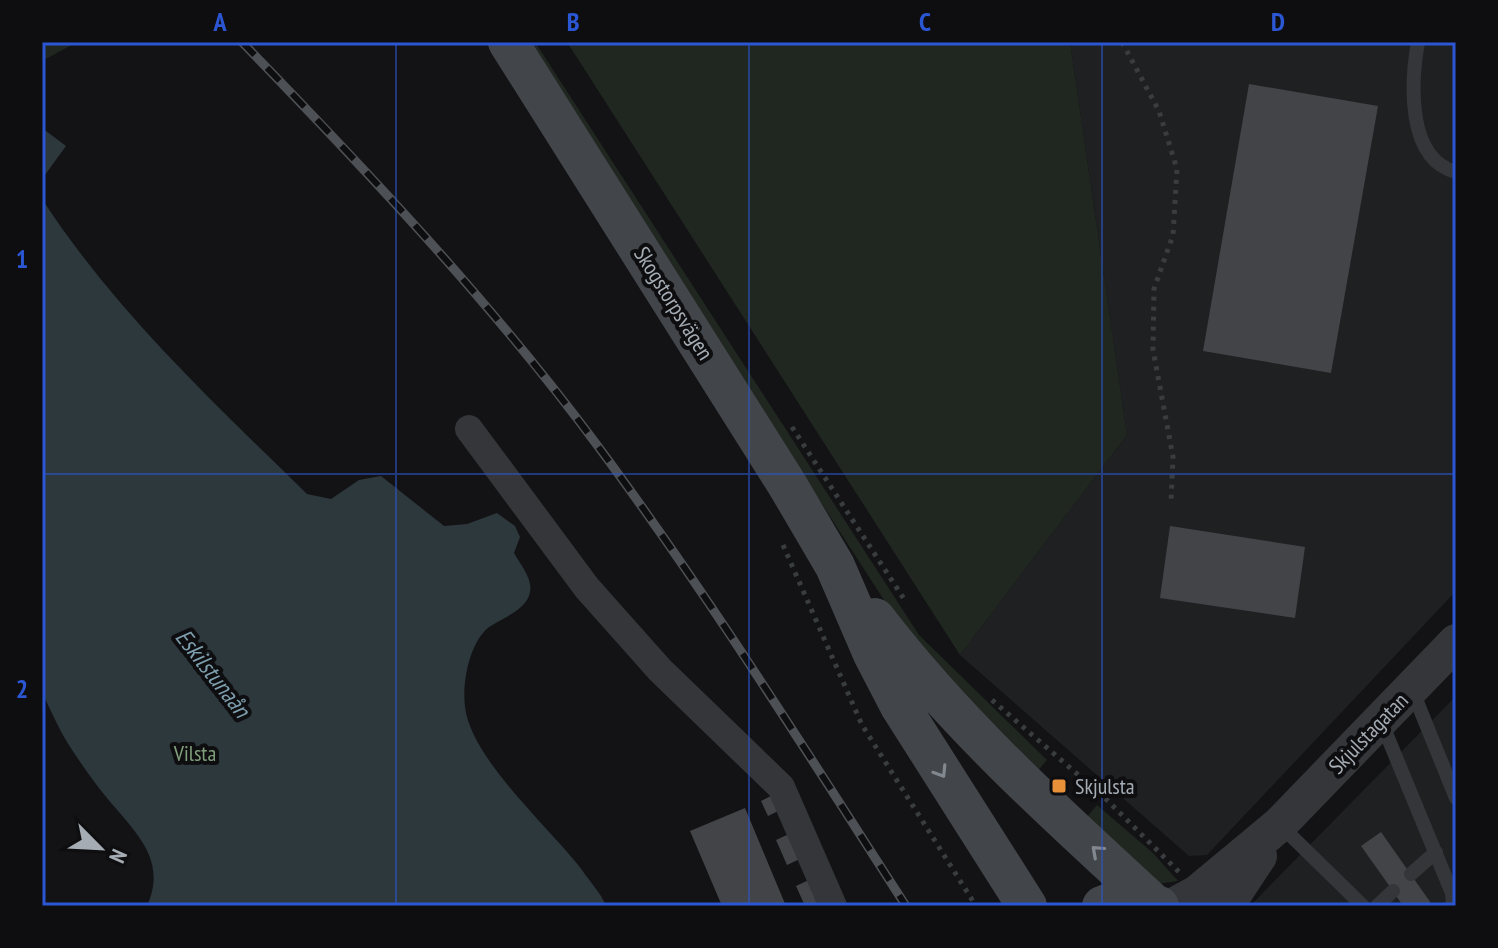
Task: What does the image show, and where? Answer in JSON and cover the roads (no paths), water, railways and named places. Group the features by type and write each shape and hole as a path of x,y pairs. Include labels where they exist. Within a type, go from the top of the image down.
{"main road":[{"name":"Skogstorpsvägen","path":"508,42 682,313 835,566 963,725 1168,899"},
{"name":"Skogstorpsvägen","path":"835,566 873,654 900,706 1027,906"},
{"path":"1102,906 1118,900 1168,899"}],"street":[{"path":"469,429 587,588 660,670 781,787 833,906"},
{"name":"Skjulstagatan","path":"1168,899 1197,893 1280,824 1456,642"},
{"name":"Skjulstagatan","path":"1226,906 1280,824"}],"lane":[{"path":"1418,42 1412,84 1414,118 1438,163 1456,172"},
{"path":"1411,688 1456,798"},
{"path":"1380,719 1436,852 1452,893 1453,906"},
{"path":"1280,824 1350,899 1363,906"},
{"path":"1411,874 1436,852"},
{"path":"1377,906 1393,891"}],"water":[{"path":"42,128 66,146 42,179"},
{"name":"Vilsta","path":"42,199 101,279 166,354 307,494 331,499 359,480 381,476 444,526 467,524 497,513 515,526 520,537 514,553 528,577 530,592 519,609 489,627 476,643 466,675 465,707 470,727 496,770 582,870 606,906 147,906 154,874 145,847 76,756 42,692"}],"railway":[{"path":"242,42 426,238 514,339 597,445 717,615 906,906"}],"place":[{"name":"Skjulsta","path":"1059,786"}],"water label":[{"name":"Eskilstunaån","path":"213,673"}]}
